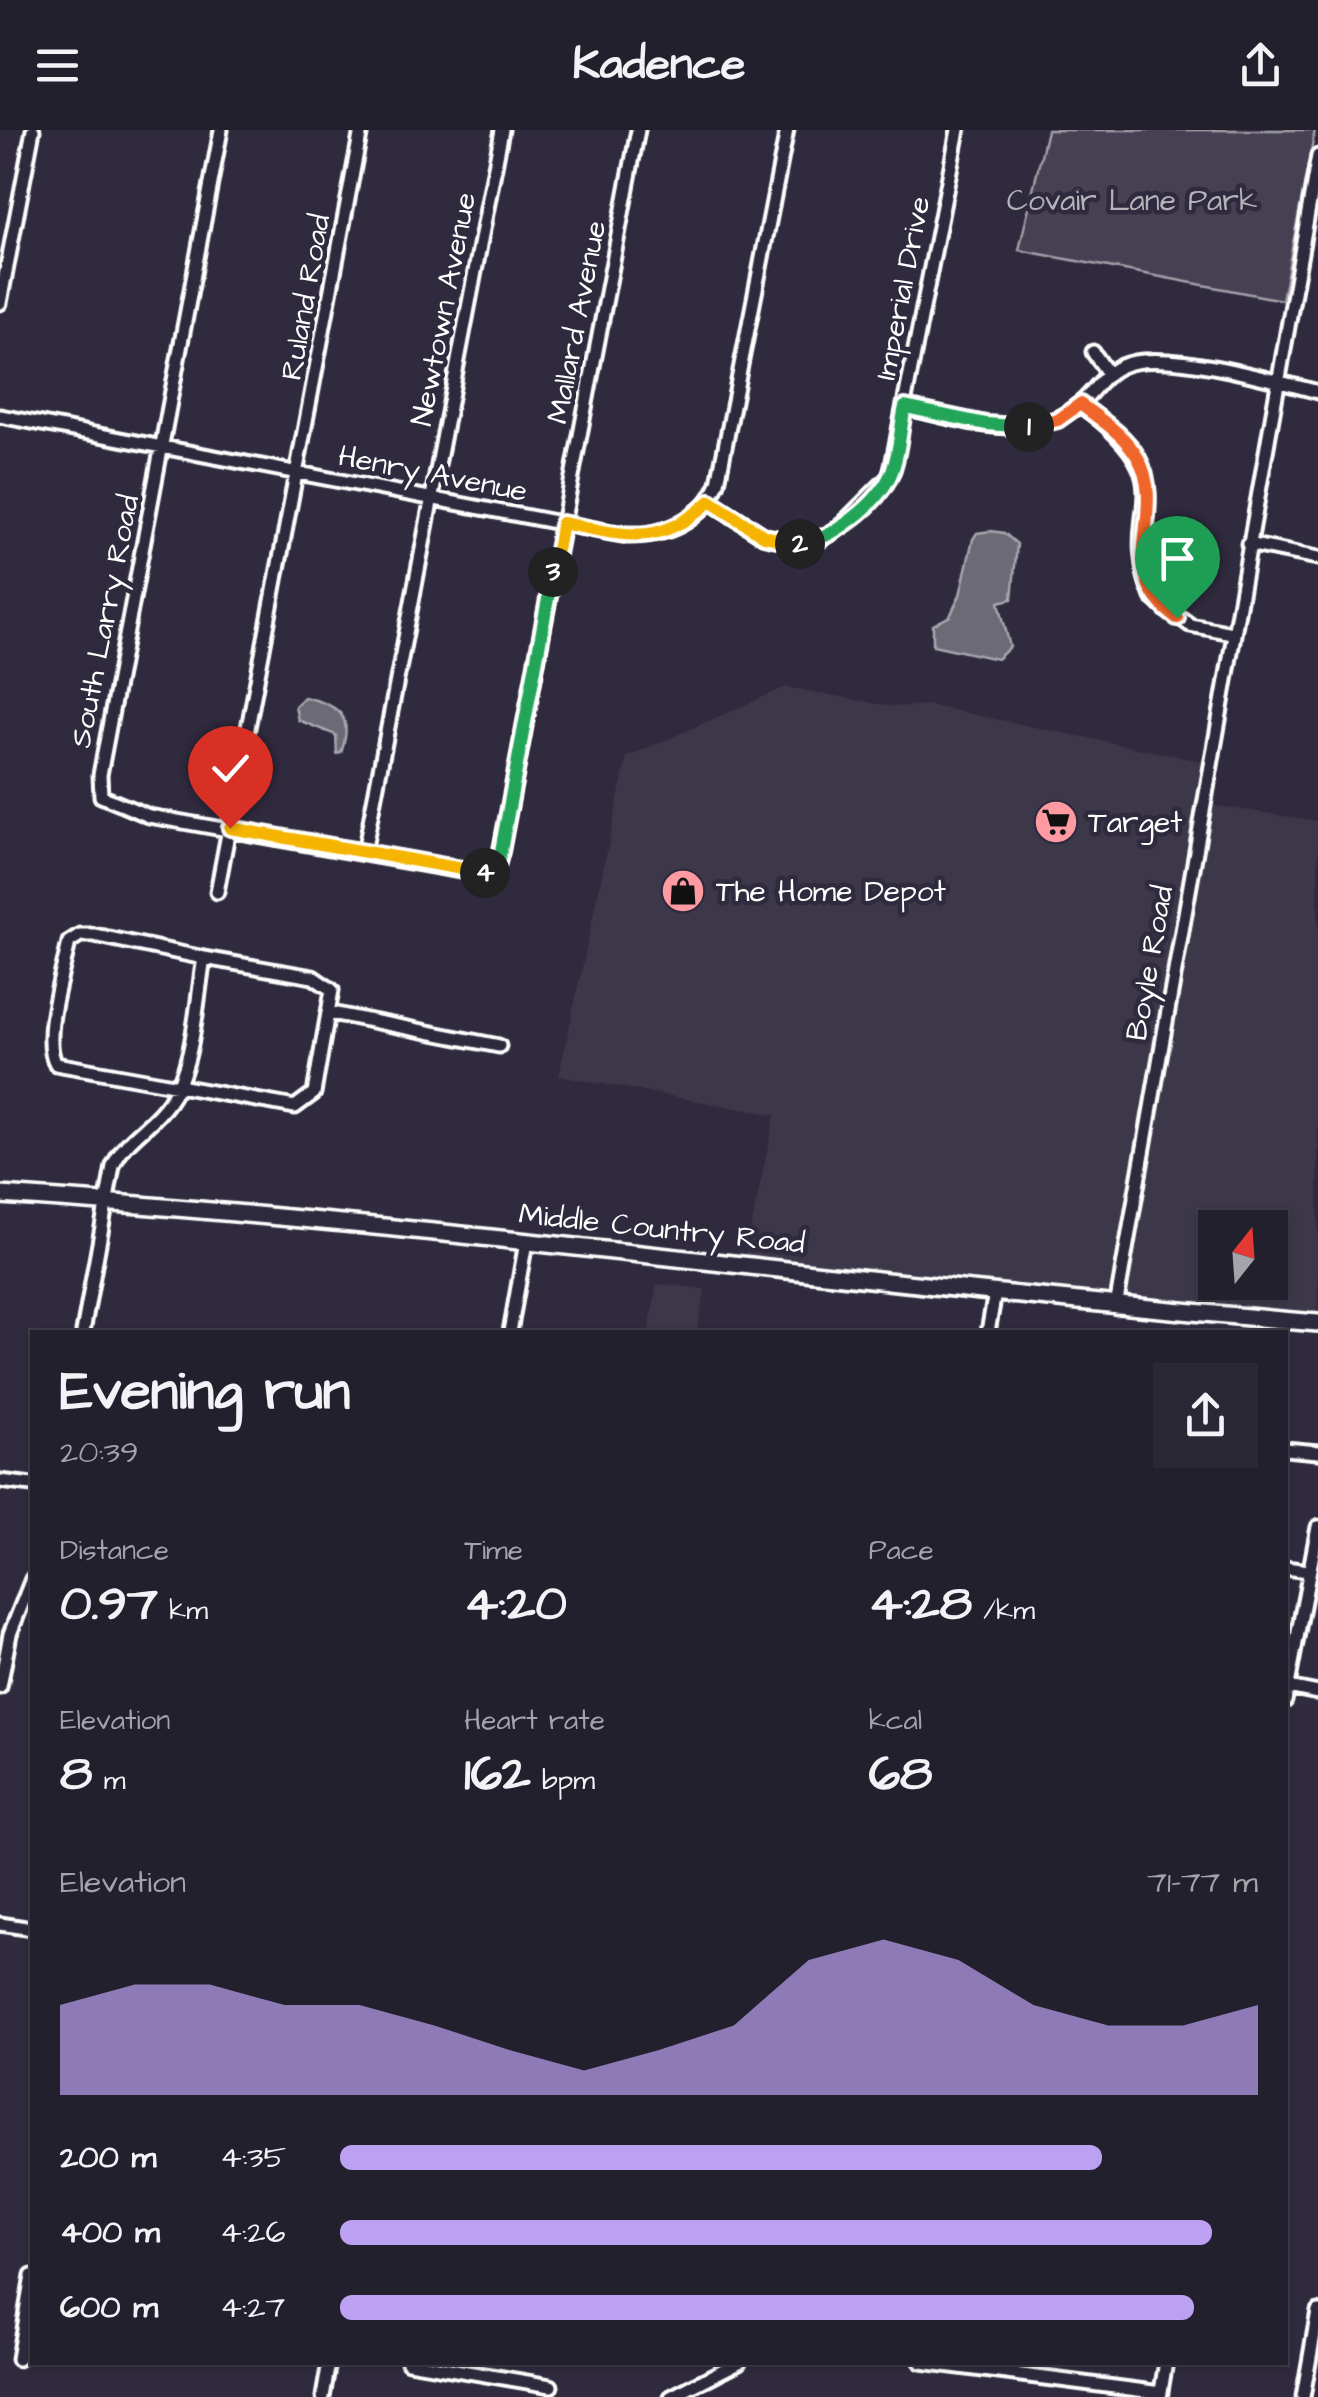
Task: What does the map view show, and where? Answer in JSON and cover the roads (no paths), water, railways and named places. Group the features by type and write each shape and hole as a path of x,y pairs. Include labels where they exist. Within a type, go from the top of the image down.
{"main road":[{"name":"Middle Country Road","path":"0,1194 526,1242 1116,1307 1318,1323"}],"street":[{"path":"0,303 32,130"},
{"name":"South Larry Road","path":"221,130 100,775 100,796 149,816 230,828"},
{"name":"Ruland Road","path":"217,892 361,130"},
{"name":"Newtown Avenue","path":"364,852 502,130"},
{"name":"Mallard Avenue","path":"364,852 485,872 497,866 638,130"},
{"path":"710,501 724,457 787,130"},
{"name":"Imperial Drive","path":"710,501 764,536 785,543 819,541 876,495 890,476 958,130"},
{"name":"Boyle Road","path":"1116,1307 1232,633 1304,254 1318,156"},
{"path":"1304,254 1318,258"},
{"path":"1093,352 1107,372"},
{"path":"905,407 986,424 1029,427 1058,420 1080,404 1107,372 1138,361 1160,361 1318,392"},
{"path":"1080,404 1110,427 1139,460 1146,491 1143,559 1152,597 1190,625 1232,633"},
{"name":"Henry Avenue","path":"0,416 562,523 652,536 688,522 710,501"},
{"path":"1248,544 1318,558"},
{"path":"230,828 364,852"},
{"path":"80,935 204,958 313,977 332,990 314,1093 307,1102 295,1107 181,1083 56,1064 49,1053 51,1034 70,942 80,935"},
{"path":"84,1330 105,1204 119,1152 155,1120 181,1083 204,958"},
{"path":"331,1013 498,1046"},
{"path":"510,1330 526,1242"},
{"path":"988,1330 995,1293"},
{"path":"1288,1449 1318,1452"},
{"path":"0,1481 30,1485"},
{"path":"1318,1528 1288,1687 1318,1693"},
{"path":"1288,1568 1309,1571"},
{"path":"0,1687 10,1634 30,1583"},
{"path":"0,1924 30,1930"},
{"path":"18,2359 30,2303"},
{"path":"1303,2397 1318,2311"},
{"path":"323,2397 328,2365"},
{"path":"426,2365 551,2386"},
{"path":"671,2397 733,2365"},
{"path":"965,2365 1160,2395 1165,2365"}],"place":[{"name":"Target","path":"1056,822"},
{"name":"The Home Depot","path":"683,891"}],"park label":[{"name":"Covair Lane Park","path":"1132,200"}]}
